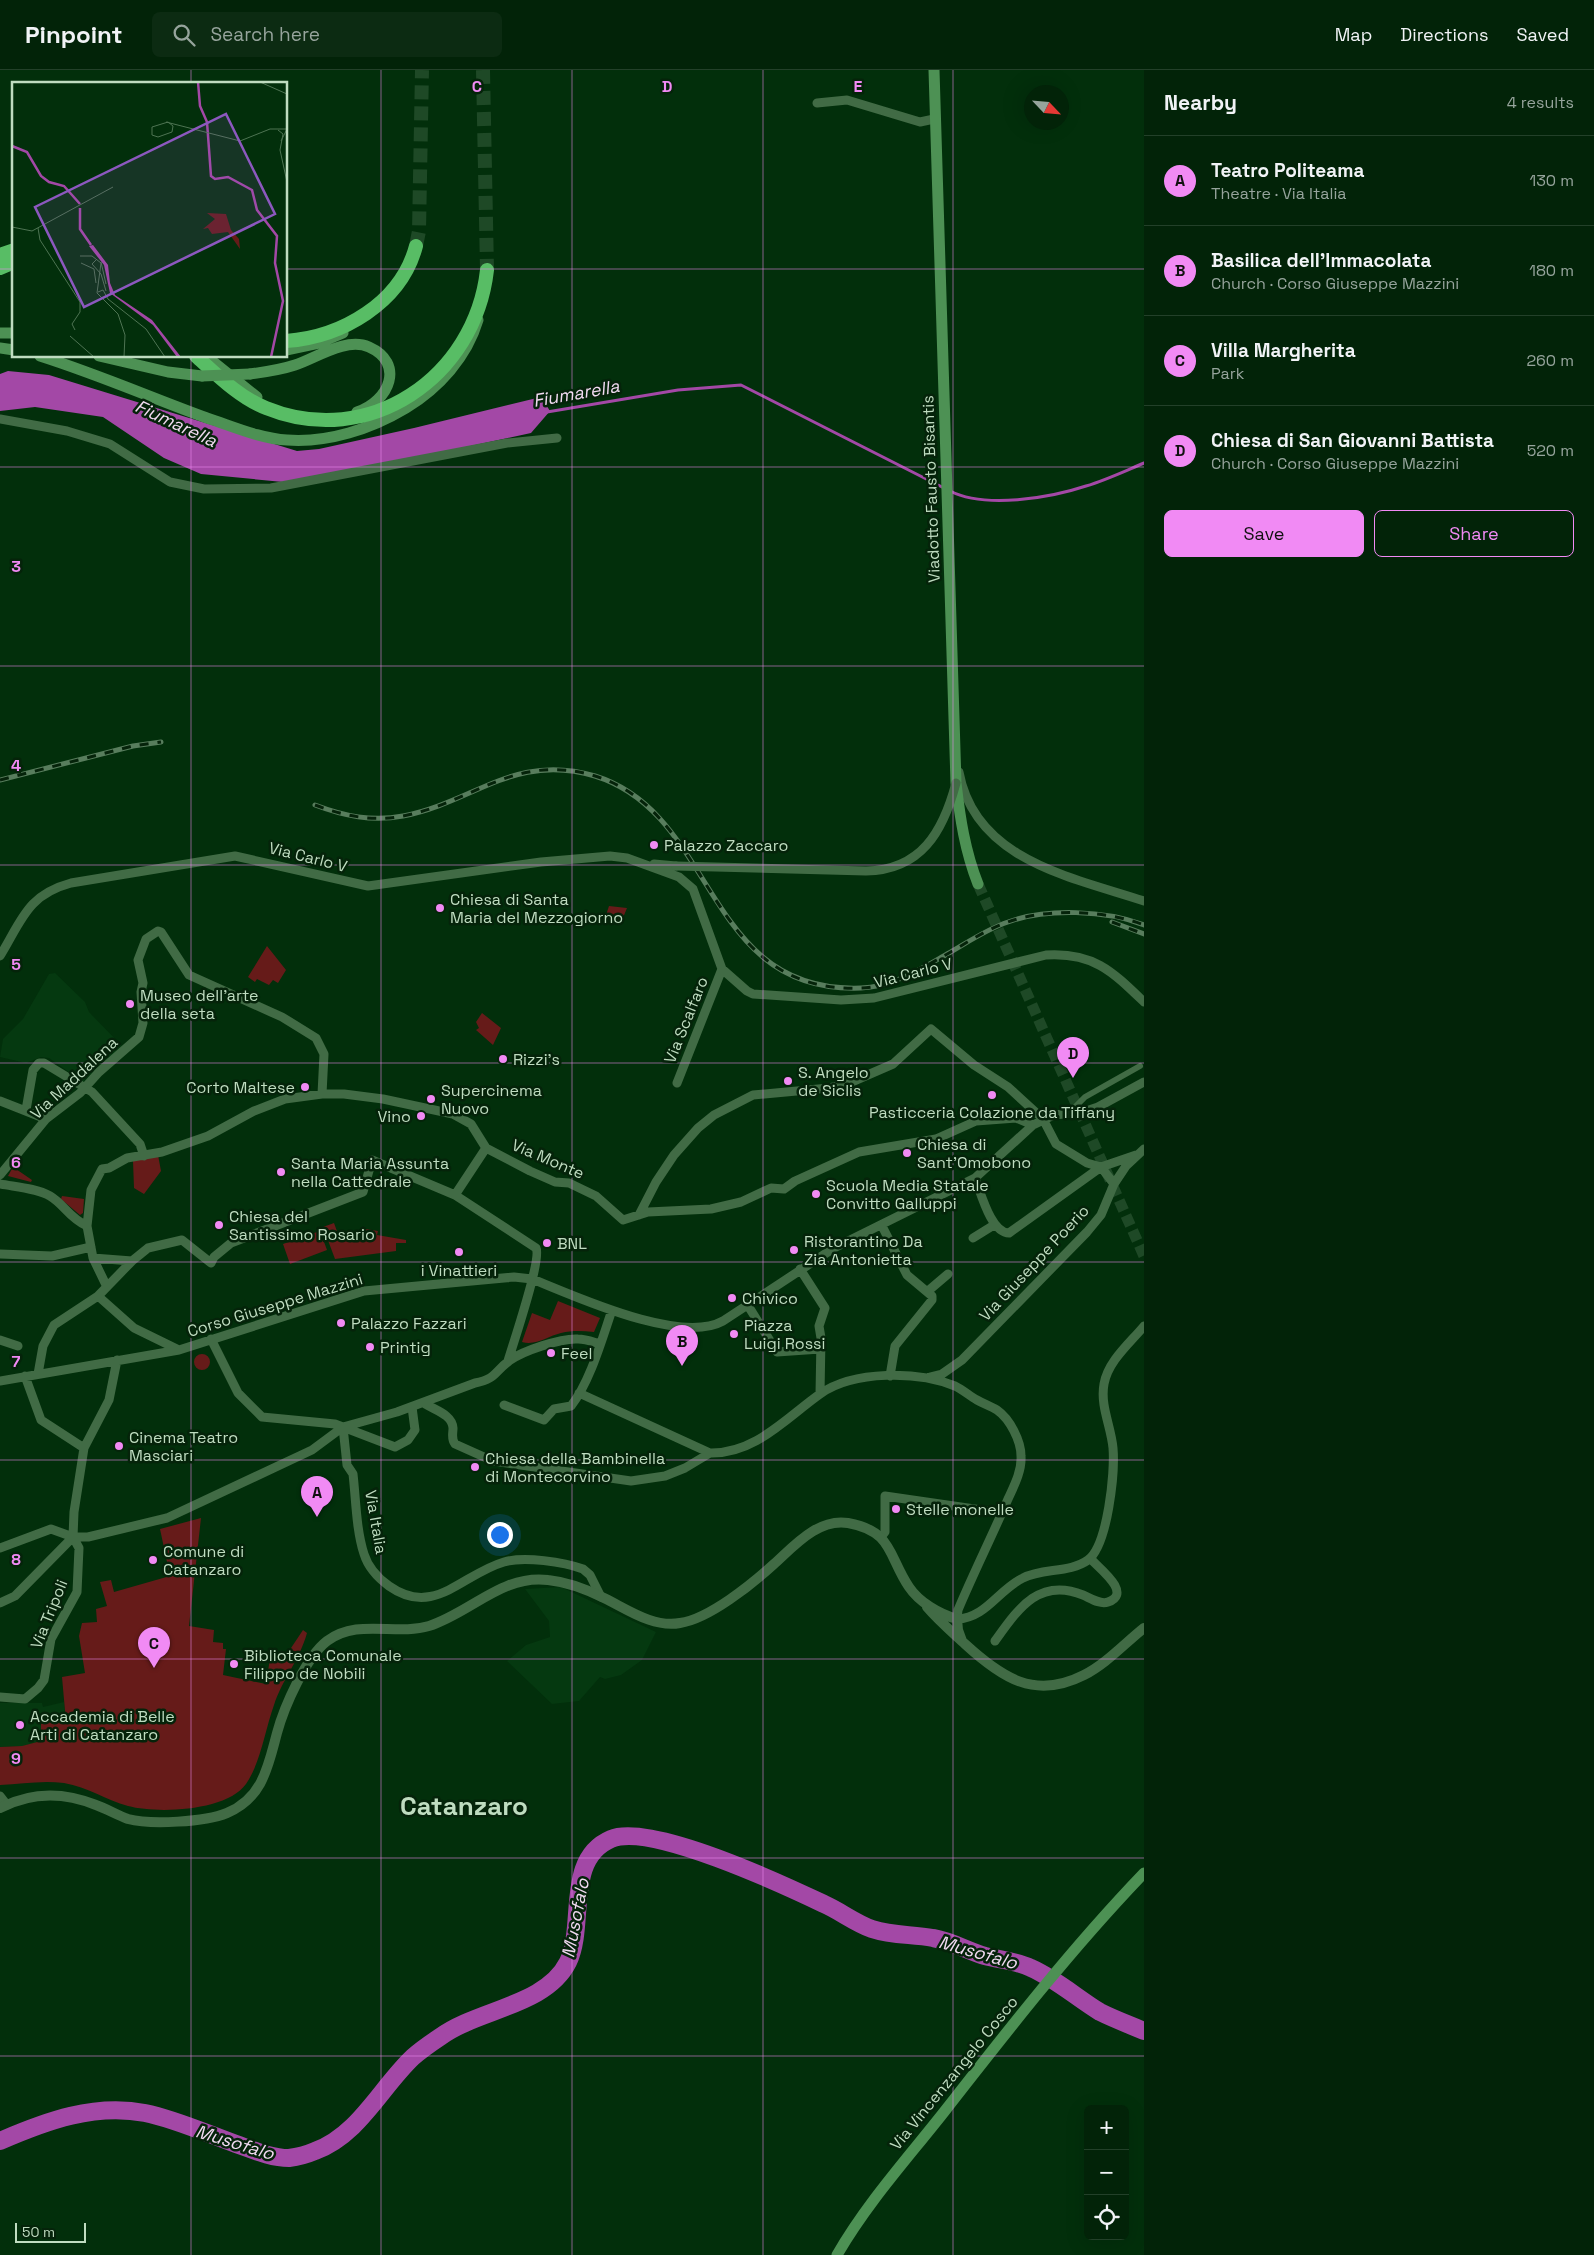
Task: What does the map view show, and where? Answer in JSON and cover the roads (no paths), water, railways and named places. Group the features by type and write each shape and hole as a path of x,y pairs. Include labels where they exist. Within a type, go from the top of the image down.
{"highway":[{"path":"288,341 322,335 349,324 370,310 400,281 414,251"},
{"path":"198,358 243,396 265,408 289,416 317,421 355,419 398,402 438,374 459,351 482,303 487,270"}],"main road":[{"name":"Viadotto Fausto Bisantis","path":"934,70 934,119 956,783 962,834 968,859 978,884"},
{"path":"288,350 302,348 333,338 376,312 395,293 414,251"},
{"path":"45,358 232,426 286,440 327,438 367,428 421,399 450,371 466,350 474,334 482,303"},
{"path":"108,358 168,372 202,376 230,375 250,374 296,365 354,344 368,347 377,353 386,364 390,376 385,393 373,405 348,414 316,414 292,410 256,396 230,375 208,358"},
{"name":"Via Vincenzangelo Cosco","path":"837,2255 853,2228 875,2198 1060,1966 1144,1873"}],"street":[{"path":"817,103 847,100 920,122 934,119"},
{"path":"0,419 67,431 110,444 170,482 204,489 271,488 507,443 557,438"},
{"path":"956,753 966,798 973,812 1003,846 1019,856 1051,869 1144,901"},
{"path":"644,863 676,866 866,871 888,869 908,861 935,836 948,812 956,783"},
{"name":"Via Carlo V","path":"0,956 4,941 28,908 35,900 52,890 78,882 220,857 248,857 368,886 541,862 610,856 644,863 679,877 694,889 722,969 747,991 761,996 856,1000 890,996 1046,955 1065,954 1078,956 1101,965 1112,972 1144,1002"},
{"name":"Via Maddalena","path":"0,1175 46,1119 86,1088 99,1072 137,1040 143,1023 141,992 143,983 138,960 146,939 159,931 189,975 282,1017 319,1041 324,1054 322,1094"},
{"name":"Via Scalfaro","path":"677,1082 722,969"},
{"path":"639,1215 656,1182 674,1155 698,1128 714,1115 753,1095 837,1087 893,1064 932,1029 974,1065 1008,1087 1043,1119 1056,1144 1101,1167 1114,1184"},
{"path":"26,1110 33,1070 40,1062 46,1063 86,1088 140,1144 144,1156"},
{"path":"1069,1113 1085,1097 1140,1066"},
{"name":"Corso Giuseppe Mazzini","path":"0,1380 179,1350 364,1291 514,1277 532,1279 648,1322 705,1327 717,1324 834,1248 882,1226 975,1178 1033,1125 1043,1119 1083,1112 1098,1107 1144,1082"},
{"path":"106,1287 94,1258 88,1226 91,1190 100,1172 127,1158 144,1156 208,1136 254,1112 286,1099 322,1094"},
{"name":"Via Monte","path":"322,1094 344,1094 383,1099 434,1108 453,1114 471,1124 486,1148 555,1182 569,1183 596,1196 618,1218 626,1220 639,1215"},
{"path":"0,1101 46,1119"},
{"path":"639,1215 655,1211 711,1209 741,1202 771,1188 784,1189 813,1172 868,1149 936,1139 976,1120 1016,1118 1033,1125"},
{"path":"456,1195 486,1148"},
{"path":"975,1178 994,1225 1002,1232 1012,1232 1101,1167 1142,1151"},
{"name":"Via Giuseppe Poerio","path":"927,1377 942,1374 952,1369 1017,1305 1096,1222 1106,1207 1114,1184 1126,1166 1142,1151"},
{"path":"38,1374 43,1346 49,1330 59,1320 98,1296 132,1261 148,1248 182,1240 210,1263 231,1243 364,1192 372,1160 456,1195 534,1245 538,1255 508,1362"},
{"path":"0,1184 46,1194 54,1199 74,1220 88,1226"},
{"path":"974,1238 994,1225"},
{"path":"882,1226 907,1275 932,1296 932,1300 895,1346 890,1376"},
{"path":"0,1254 52,1256 91,1247"},
{"path":"94,1258 132,1261"},
{"path":"800,1269 825,1308 819,1326 822,1338 820,1349 820,1394"},
{"path":"928,1291 948,1274"},
{"path":"98,1296 134,1328 179,1350"},
{"path":"747,1304 777,1352 820,1349"},
{"path":"504,1406 542,1420 554,1409 571,1406 579,1393 600,1344 612,1310"},
{"path":"920,1600 957,1618 978,1614 1007,1588 1029,1575 1082,1564 1090,1558 1098,1547 1102,1533 1113,1469 1112,1445 1104,1403 1104,1385 1109,1368 1144,1326"},
{"path":"211,1339 238,1392 262,1417 335,1424 389,1446 400,1445 415,1430 412,1407"},
{"path":"0,1548 51,1529 73,1537 88,1537 181,1513 312,1450 343,1427 424,1403 475,1383 488,1381 508,1362 525,1352 571,1339 600,1344"},
{"path":"0,1340 18,1346"},
{"name":"Via Tripoli","path":"0,1697 25,1699 44,1680 51,1640 77,1592 79,1548 73,1537 74,1512 84,1448 109,1400 117,1360"},
{"path":"25,1376 40,1420 84,1448"},
{"path":"579,1393 710,1453 726,1454 745,1447 771,1432 820,1394 845,1381 890,1376 927,1377 961,1389 999,1411 1008,1422 1020,1450 1021,1464 1002,1513 965,1593 957,1618 958,1630 962,1641"},
{"path":"424,1403 449,1418 452,1424 455,1444 493,1461 639,1481 665,1476 685,1468 710,1453"},
{"path":"360,1433 362,1422"},
{"name":"Via Italia","path":"343,1427 347,1465 353,1474 363,1552 371,1568 397,1591 411,1597 431,1598 488,1568 506,1561 524,1560 583,1569 590,1575 601,1596"},
{"path":"881,1537 885,1532 885,1496 1002,1513"},
{"path":"2,1803 50,1794 77,1798 128,1819 145,1822 223,1814 249,1799 265,1777 279,1726 305,1667 317,1650 332,1638 353,1629 407,1629 428,1626 492,1593 527,1580 557,1581 601,1596 651,1620 666,1624 683,1623 709,1611 742,1589 799,1540 820,1528 837,1522 869,1529 881,1537 891,1549 906,1584 920,1600 952,1634 1005,1677 1035,1686 1053,1686 1076,1679 1096,1668 1144,1628"},
{"path":"0,1603 15,1596 73,1537"},
{"path":"995,1642 1017,1612 1045,1591 1066,1588 1097,1601 1105,1602 1112,1600 1116,1593 1114,1582 1090,1558"}],"water":[{"path":"8,371 49,375 297,451 319,449 414,428 541,397 550,411 531,433 354,471 283,482 201,474 164,458 103,417 35,407 0,411 0,374"}],"waterway":[{"name":"Fiumarella","path":"547,412 678,390 741,385 944,488"},
{"name":"Fiumarella","path":"950,491 981,499 1018,500 1036,498 1093,484 1144,463"},
{"name":"Musofalo","path":"0,2141 53,2121 89,2112 108,2110 145,2113 156,2116 276,2157 289,2158 299,2156 331,2144 357,2122 401,2069 426,2047 456,2028 528,1998 558,1977 568,1962 573,1947 581,1877 587,1861 596,1849 611,1839 630,1836 655,1839 717,1858 805,1895 872,1929 887,1933 940,1939 985,1956 1026,1966 1040,1972 1100,2012 1144,2031"}],"tunnel":[{"path":"416,246 419,231 422,70"},
{"path":"483,70 487,270"},
{"path":"978,884 1144,1256"}],"railway":[{"path":"0,780 133,746 161,742"},
{"path":"315,805 358,817 392,818 429,809 518,774 541,770 567,770 595,776 635,796 666,826 692,861 740,934 770,963 809,982 861,988 884,984 918,970 993,928 1023,917 1040,914 1094,914 1112,916 1144,925"},
{"path":"1112,922 1144,934"}],"place":[{"name":"Palazzo Zaccaro","path":"654,845"},
{"name":"Chiesa di Santa Maria del Mezzogiorno","path":"440,908"},
{"name":"Museo dell'arte della seta","path":"130,1004"},
{"name":"Rizzi's","path":"503,1059"},
{"name":"Chiesa di San Giovanni Battista","path":"1073,1078"},
{"name":"S. Angelo de Siclis","path":"788,1081"},
{"name":"Corto Maltese","path":"305,1087"},
{"name":"Pasticceria Colazione da Tiffany","path":"992,1095"},
{"name":"Supercinema Nuovo","path":"431,1099"},
{"name":"Vino","path":"421,1116"},
{"name":"Chiesa di Sant'Omobono","path":"907,1153"},
{"name":"Santa Maria Assunta nella Cattedrale","path":"281,1172"},
{"name":"Scuola Media Statale Convitto Galluppi","path":"816,1194"},
{"name":"Chiesa del Santissimo Rosario","path":"219,1225"},
{"name":"BNL","path":"547,1243"},
{"name":"Ristorantino Da Zia Antonietta","path":"794,1250"},
{"name":"i Vinattieri","path":"459,1252"},
{"name":"Chivico","path":"732,1298"},
{"name":"Palazzo Fazzari","path":"341,1323"},
{"name":"Piazza Luigi Rossi","path":"734,1334"},
{"name":"Printig","path":"370,1347"},
{"name":"Feel","path":"551,1353"},
{"name":"Basilica dell'Immacolata","path":"682,1366"},
{"name":"Cinema Teatro Masciari","path":"119,1446"},
{"name":"Chiesa della Bambinella di Montecorvino","path":"475,1467"},
{"name":"Stelle monelle","path":"896,1509"},
{"name":"Teatro Politeama","path":"317,1517"},
{"name":"Comune di Catanzaro","path":"153,1560"},
{"name":"Biblioteca Comunale Filippo de Nobili","path":"234,1664"},
{"name":"Villa Margherita","path":"154,1668"},
{"name":"Accademia di Belle Arti di Catanzaro","path":"20,1725"}],"district":[{"name":"Catanzaro","path":"464,1806"}]}
